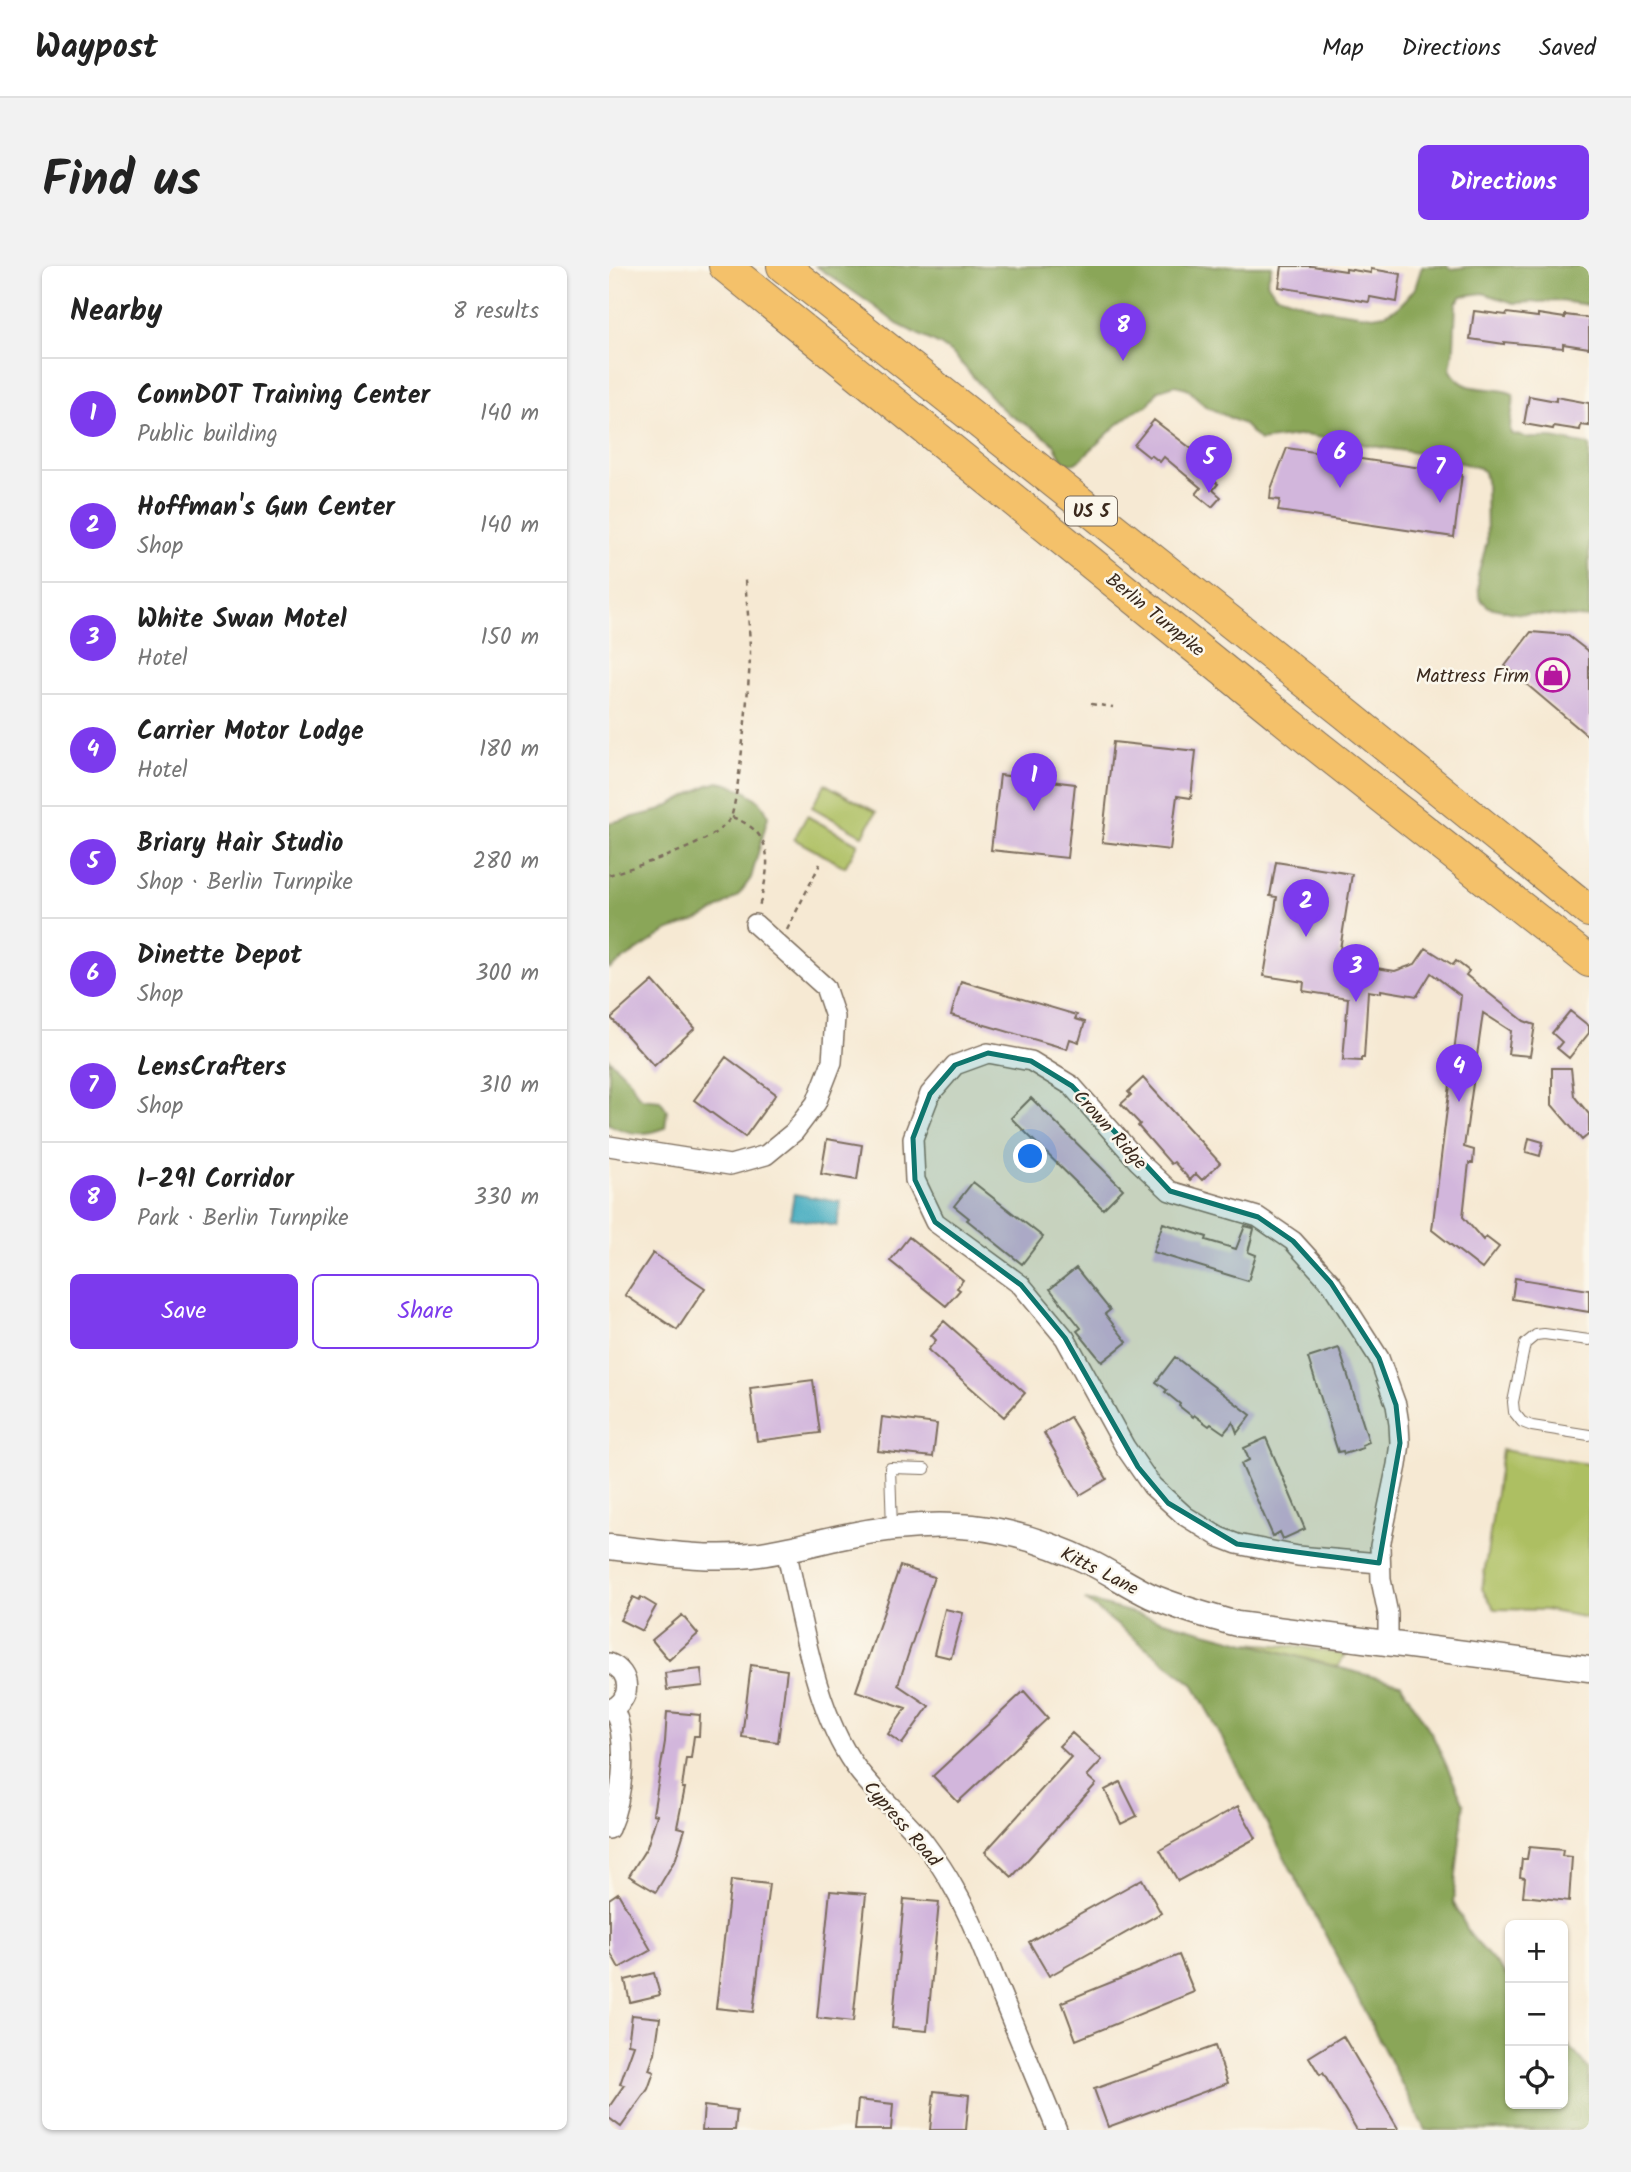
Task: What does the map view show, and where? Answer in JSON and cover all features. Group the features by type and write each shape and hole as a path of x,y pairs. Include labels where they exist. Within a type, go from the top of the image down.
{"highway":[{"name":"Berlin Turnpike","path":"725,266 1317,746 1589,961"},
{"name":"Berlin Turnpike","path":"783,266 1345,713 1589,911"},
{"path":"814,336 837,309"},
{"path":"1317,746 1345,713"}],"street":[{"path":"609,1146 730,1165 766,1155 794,1132 816,1103 832,1062 835,1017 825,986 755,924"},
{"name":"Crown Ridge","path":"1379,1563 1298,1556 1237,1544 1193,1522 1168,1503 1152,1486 1125,1447 1065,1338 1021,1285 935,1222 920,1191 915,1180 913,1138 930,1094 955,1066 988,1053 1031,1061 1072,1086 1138,1161 1170,1191 1258,1217 1293,1241 1331,1283 1379,1358 1396,1405 1400,1443 1381,1537 1379,1563 1388,1614 1388,1645"},
{"name":"Kitts Lane","path":"609,1546 721,1557 786,1550 892,1529 942,1525 975,1528 1038,1540 1150,1595 1208,1616 1267,1629 1589,1669"},
{"name":"Cypress Road","path":"786,1550 818,1683 838,1739 873,1789 922,1840 957,1893 1057,2130"},
{"path":"609,1663 622,1671 627,1684 624,1698 612,1709 622,1734 623,1750 618,1800 609,1829"}],"lane":[{"path":"1589,1340 1544,1334 1537,1335 1525,1344 1513,1402 1514,1412 1522,1422 1589,1435"},
{"path":"892,1529 890,1468 925,1469"}],"path":[{"path":"609,875 693,845 721,829 732,817 737,794 750,658 745,580"},
{"path":"1091,704 1113,707"},
{"path":"732,817 755,830 767,847 768,874 755,924"},
{"path":"779,946 820,864"}],"highlighted area":[{"path":"988,1053 1031,1061 1072,1086 1170,1191 1258,1217 1293,1241 1331,1283 1379,1358 1396,1405 1400,1443 1379,1563 1237,1544 1168,1503 1138,1467 1065,1338 1021,1285 935,1222 915,1180 913,1138 930,1094 955,1065"}],"green space":[{"path":"816,266 1272,266 1267,282 1275,294 1317,308 1373,316 1397,308 1407,298 1415,288 1422,266 1446,266 1451,269 1474,266 1589,266 1589,305 1560,301 1514,303 1483,293 1462,296 1456,303 1450,369 1463,384 1513,394 1511,434 1589,445 1589,618 1515,613 1489,607 1481,600 1478,575 1487,542 1486,481 1480,468 1429,455 1304,435 1260,441 1243,424 1205,406 1187,388 1175,385 1159,390 1147,406 1135,411 1116,426 1081,459 1069,464 1062,459 1054,444 999,406 954,355 897,324"},
{"path":"719,782 749,793 766,810 768,817 751,878 738,896 703,918 667,931 609,969 609,823 658,811"},
{"path":"825,784 876,812 863,836 812,807"},
{"path":"807,816 858,844 845,867 794,839"},
{"path":"609,1059 630,1080 638,1095 660,1100 667,1110 665,1128 637,1133 609,1124"},
{"path":"1502,1450 1589,1464 1589,1618 1545,1610 1495,1609 1482,1589"},
{"path":"1085,1600 1401,1684 1432,1734 1464,1804 1453,1902 1471,1936 1505,1974 1505,2109 1568,2109 1568,2045 1589,2069 1589,2130 1425,2130 1194,1685"},
{"path":"1247,1643 1302,1647 1345,1655 1338,1667"}],"water":[{"path":"794,1194 841,1202 837,1226 790,1218"}],"building":[{"path":"1282,266 1312,266 1371,273 1371,269 1401,274 1397,302 1370,297 1369,302 1279,287"},
{"path":"1474,311 1538,317 1538,314 1589,318 1589,348 1563,344 1563,348 1504,344 1470,339"},
{"path":"1529,396 1556,401 1556,397 1589,403 1589,426 1581,425 1580,430 1524,424"},
{"path":"1154,420 1219,470 1212,479 1218,484 1213,490 1221,497 1212,507 1196,494 1201,488 1164,457 1160,462 1134,445"},
{"path":"1287,448 1462,474 1454,537 1278,511 1280,500 1270,499 1271,489"},
{"path":"1531,632 1567,635 1589,652 1589,737 1505,666"},
{"path":"1113,742 1196,751 1191,798 1177,796 1170,850 1102,842"},
{"path":"1000,775 1075,784 1067,858 991,850"},
{"path":"1276,862 1352,874 1338,962 1395,971 1415,964 1426,948 1453,965 1456,961 1469,971 1466,975 1524,1021 1535,1025 1530,1056 1508,1054 1511,1031 1483,1013 1464,1147 1474,1150 1473,1163 1469,1163 1463,1217 1483,1240 1486,1237 1499,1247 1482,1269 1432,1230 1461,996 1431,973 1417,996 1381,990 1381,993 1368,991 1364,1058 1361,1058 1361,1061 1343,1060 1348,998 1303,991 1304,982 1264,976 1277,897 1270,896"},
{"path":"653,981 695,1028 654,1066 611,1018"},
{"path":"961,981 1077,1015 1075,1019 1085,1022 1079,1042 1070,1039 1067,1049 951,1015"},
{"path":"1570,1011 1589,1026 1589,1033 1569,1058 1557,1048 1562,1042 1552,1033"},
{"path":"726,1057 776,1094 745,1137 694,1100"},
{"path":"1552,1068 1571,1068 1574,1096 1589,1114 1589,1134 1582,1140 1552,1105"},
{"path":"1143,1078 1220,1163 1202,1180 1196,1174 1190,1180 1174,1162 1171,1164 1121,1104 1131,1095 1128,1092"},
{"path":"1031,1098 1123,1189 1103,1209 1011,1118"},
{"path":"1529,1138 1543,1142 1540,1156 1526,1152"},
{"path":"827,1139 862,1145 857,1180 821,1174"},
{"path":"973,1182 1043,1237 1022,1264 967,1220 969,1218 954,1206"},
{"path":"1163,1223 1236,1249 1245,1226 1253,1228 1248,1252 1256,1255 1248,1281 1153,1252"},
{"path":"909,1237 963,1280 957,1288 960,1290 946,1306 890,1261"},
{"path":"653,1253 705,1288 677,1330 625,1295"},
{"path":"1076,1268 1110,1310 1105,1314 1127,1342 1102,1362 1077,1331 1081,1328 1050,1289"},
{"path":"1515,1278 1589,1290 1589,1312 1512,1299"},
{"path":"944,1321 1025,1393 1004,1417 928,1350 936,1340 931,1335"},
{"path":"1339,1348 1369,1442 1362,1445 1363,1448 1344,1454 1343,1451 1338,1452 1308,1358"},
{"path":"1175,1357 1251,1415 1237,1433 1233,1422 1224,1433 1194,1415 1193,1417 1156,1382"},
{"path":"813,1380 820,1433 757,1441 750,1388"},
{"path":"882,1417 937,1424 933,1457 878,1451"},
{"path":"1070,1417 1107,1479 1080,1495 1044,1433"},
{"path":"1266,1438 1305,1529 1283,1539 1280,1532 1273,1536 1241,1464 1249,1460 1244,1448"},
{"path":"900,1566 934,1577 898,1685 929,1706 902,1744 888,1734 906,1708 856,1691"},
{"path":"633,1597 639,1600 641,1597 656,1606 642,1631 620,1620"},
{"path":"945,1609 963,1613 951,1658 934,1654"},
{"path":"682,1615 698,1634 669,1660 652,1640"},
{"path":"751,1665 787,1670 778,1742 742,1737"},
{"path":"701,1669 703,1686 667,1690 665,1673"},
{"path":"1024,1691 1048,1718 958,1802 933,1776"},
{"path":"667,1712 700,1715 699,1736 694,1736 691,1758 686,1758 682,1788 685,1788 677,1827 685,1829 676,1858 656,1892 629,1876 647,1847 657,1815 653,1814"},
{"path":"1072,1733 1102,1760 1087,1776 1096,1784 1012,1877 985,1852 1071,1757 1059,1746"},
{"path":"1120,1782 1137,1816 1121,1824 1105,1790"},
{"path":"1238,1806 1256,1838 1178,1881 1160,1850"},
{"path":"1529,1847 1563,1850 1562,1856 1572,1857 1569,1901 1523,1896 1525,1878 1520,1877 1522,1859 1527,1859"},
{"path":"1142,1879 1161,1913 1049,1976 1029,1942"},
{"path":"731,1880 769,1884 753,2012 716,2008"},
{"path":"830,1891 866,1894 853,2022 817,2018"},
{"path":"618,1893 651,1950 619,1968 609,1950 609,1899"},
{"path":"904,1899 939,1902 927,2031 892,2028"},
{"path":"1179,1955 1194,1992 1076,2040 1062,2002"},
{"path":"654,1973 660,1995 630,2002 625,1980"},
{"path":"632,2015 660,2018 655,2053 649,2070 654,2072 648,2089 621,2127 609,2118 609,2107 624,2085 620,2084 634,2045 628,2044"},
{"path":"1343,2036 1399,2130 1357,2130 1323,2073 1320,2075 1309,2057"},
{"path":"1215,2046 1228,2083 1108,2127 1094,2089"},
{"path":"934,2091 969,2095 966,2130 930,2130"},
{"path":"858,2100 893,2104 891,2130 855,2130"},
{"path":"704,2106 737,2110 735,2130 702,2130"}],"place":[{"name":"I-291 Corridor","path":"1123,361"},
{"name":"Dinette Depot","path":"1340,488"},
{"name":"Briary Hair Studio","path":"1209,493"},
{"name":"LensCrafters","path":"1440,503"},
{"name":"Mattress Firm","path":"1553,675"},
{"name":"ConnDOT Training Center","path":"1034,811"},
{"name":"Hoffman's Gun Center","path":"1306,937"},
{"name":"White Swan Motel","path":"1356,1002"},
{"name":"Carrier Motor Lodge","path":"1459,1102"}]}
